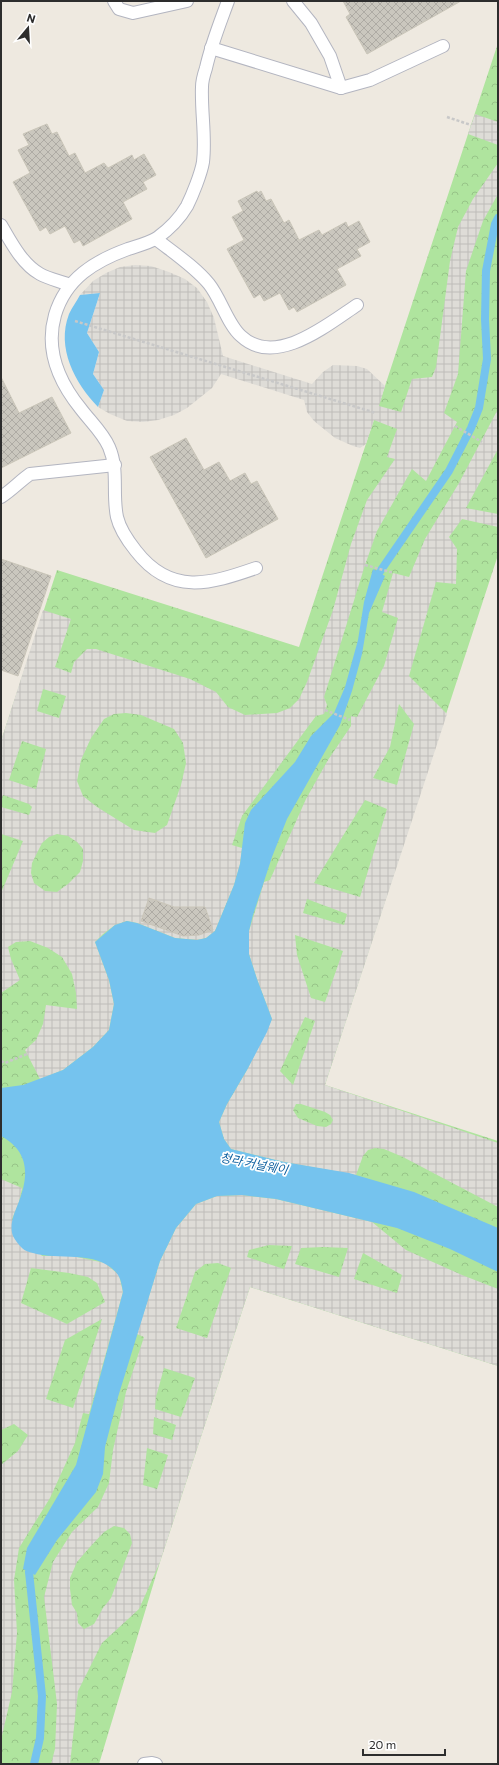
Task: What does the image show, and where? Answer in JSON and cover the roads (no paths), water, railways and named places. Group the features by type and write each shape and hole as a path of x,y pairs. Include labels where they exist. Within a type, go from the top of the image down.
{"lane":[{"path":"114,1 119,9 133,13 187,1"},
{"path":"228,1 211,48 202,86 203,164 187,206 172,225 156,239 99,261 84,271 70,285 55,315 52,348 54,361 69,392 109,446 115,465 115,502 117,518 125,537 151,568 167,577 186,582 203,583 222,580 256,568"},
{"path":"293,1 311,23 330,56 341,88"},
{"path":"211,48 341,88 370,80 443,46"},
{"path":"1,225 20,256 29,266 40,274 70,285"},
{"path":"156,239 200,275 210,286 240,336 255,346 285,347 322,329 357,305"},
{"path":"1,497 10,491 19,481 30,474 115,465"},
{"path":"144,1764 152,1762 156,1764"}],"water":[{"path":"100,293 87,333 99,352 93,374 104,390 98,407 75,376 66,352 65,340 69,314 80,295"},
{"name":"청라 커널웨이","path":"373,569 385,576 369,613 362,654 352,691 340,725 287,819 272,857 249,931 249,954 272,1019 267,1032 227,1104 219,1122 224,1139 231,1149 284,1162 349,1173 414,1192 498,1228 498,1272 450,1249 397,1228 276,1199 242,1195 217,1196 196,1204 176,1228 160,1261 118,1397 105,1447 103,1474 96,1492 57,1540 35,1575 23,1569 27,1548 76,1465 123,1292 118,1275 110,1267 101,1262 78,1257 43,1255 26,1251 14,1238 12,1224 22,1194 25,1174 22,1157 17,1149 11,1142 1,1136 1,1088 23,1085 63,1070 93,1047 109,1030 114,1004 109,980 95,942 115,925 127,921 137,923 175,938 197,940 206,938 215,931 234,885 240,864 245,823 251,810 295,762 311,736 334,713 345,687 358,640 364,602"}],"waterway":[{"path":"379,573 449,471 471,428 479,408 487,359 485,319 486,271 495,224 498,218"},
{"path":"29,1572 42,1696 40,1738 34,1764"}]}
